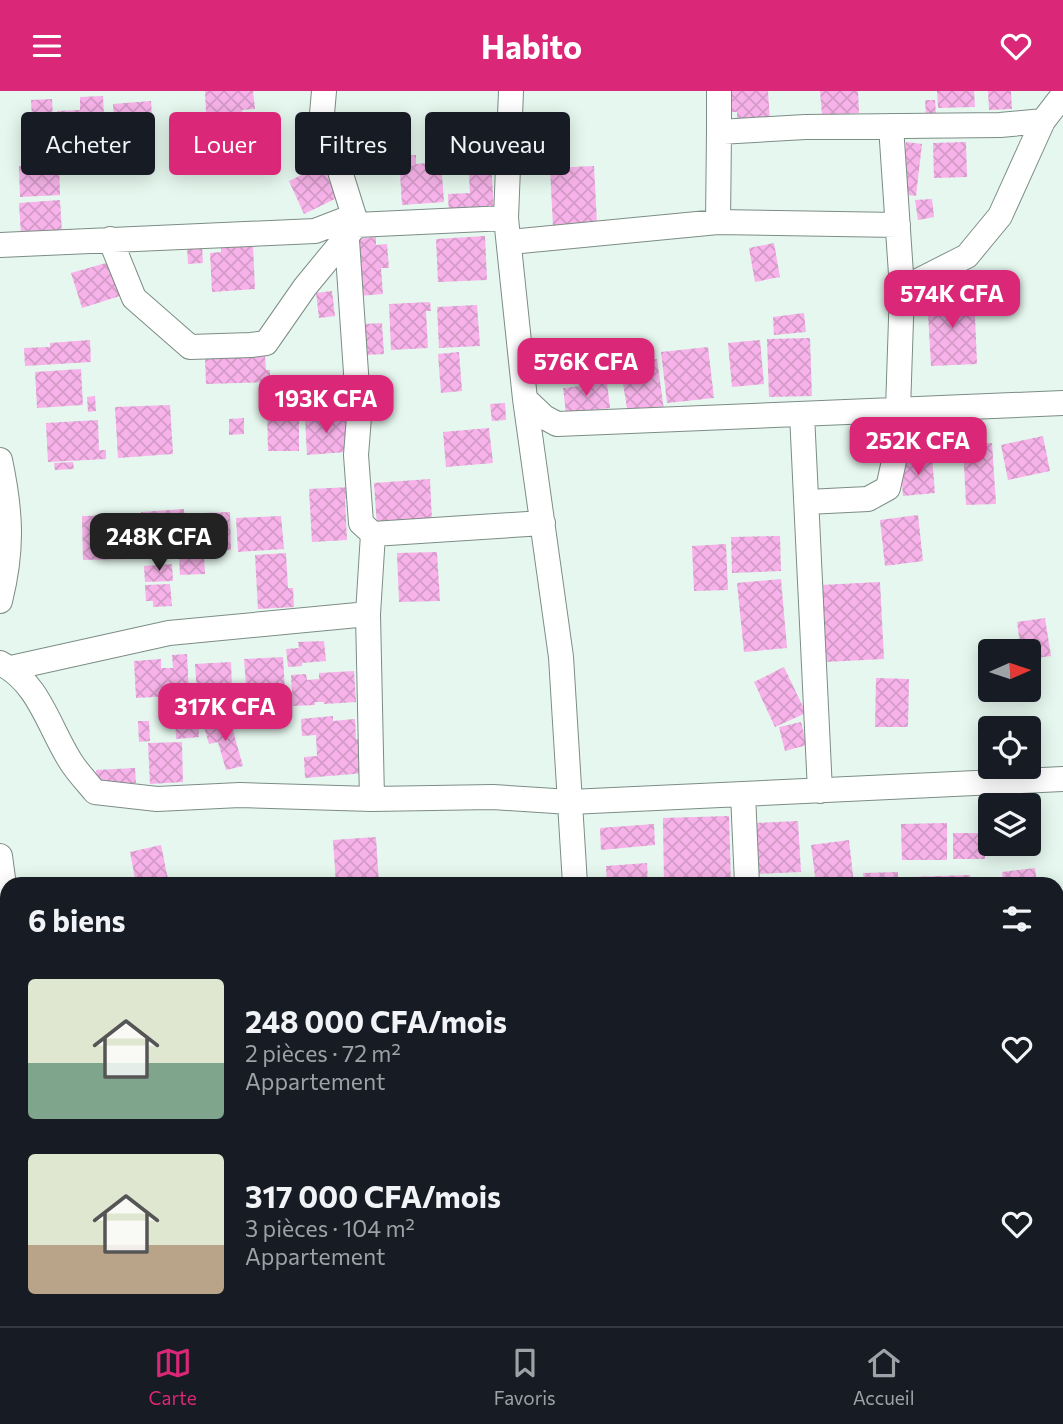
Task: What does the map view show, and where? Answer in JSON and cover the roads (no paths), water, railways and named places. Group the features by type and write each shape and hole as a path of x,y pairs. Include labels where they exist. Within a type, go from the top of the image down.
{"street":[{"path":"0,246 315,230 354,216 322,114 324,91"},
{"path":"510,91 506,218 525,399 561,657 575,877"},
{"path":"718,222 719,91"},
{"path":"902,289 967,256 1000,216 1043,121 1063,95"},
{"path":"719,132 805,127 1000,125 1043,121"},
{"path":"807,502 868,499 888,488 894,461 898,410 902,289 891,126"},
{"path":"110,239 134,298 190,347 251,345 267,343 305,287 356,225 506,218"},
{"path":"510,242 718,222 898,225"},
{"path":"346,240 359,417 356,455 361,523 373,534 543,523"},
{"path":"525,399 544,417 557,424 1063,403"},
{"path":"802,414 820,791"},
{"path":"0,460 11,529 7,572 0,601"},
{"path":"372,799 368,614 373,534"},
{"path":"6,666 169,633 368,614"},
{"path":"6,666 29,688 49,716 71,762 95,792 157,799 240,795 372,799 493,797 570,802 1063,779"},
{"path":"743,794 747,877"},
{"path":"0,856 3,877"}]}
